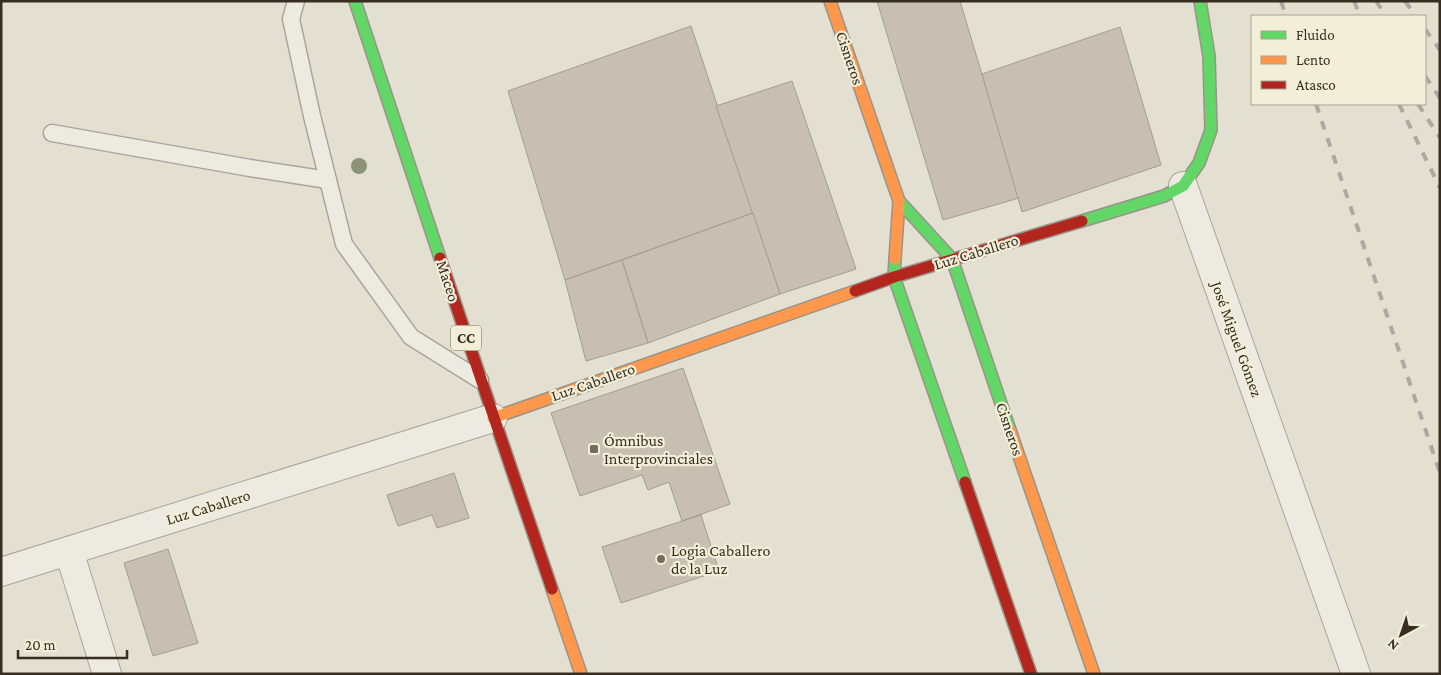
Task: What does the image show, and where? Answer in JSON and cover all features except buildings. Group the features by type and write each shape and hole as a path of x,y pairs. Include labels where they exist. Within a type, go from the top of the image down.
{"main road":[{"name":"Maceo","path":"355,1 493,418 581,674"},
{"name":"Cisneros","path":"830,1 899,201 894,277 1031,674"},
{"path":"1183,186 1199,163 1211,130 1209,56 1200,1"},
{"name":"Luz Caballero","path":"493,418 894,277 952,258 1164,196 1183,186"},
{"name":"Cisneros","path":"899,201 952,258 1094,674"}],"street":[{"name":"José Miguel Gómez","path":"1183,186 1356,674"},
{"name":"Luz Caballero","path":"1,572 493,418"},
{"path":"69,551 108,674"}],"lane":[{"path":"296,1 291,20 312,116 344,244 411,337 481,381"},
{"path":"52,133 328,180"}],"railway":[{"path":"1281,1 1286,15"},
{"path":"1354,1 1360,15"},
{"path":"1376,1 1385,15"},
{"path":"1405,1 1415,15"},
{"path":"1426,30 1440,50"},
{"path":"1426,77 1440,98"},
{"path":"1316,105 1440,473"},
{"path":"1399,105 1440,188"},
{"path":"1419,105 1440,138"}],"traffic: fast":[{"path":"355,1 440,258"},
{"path":"1082,221 1164,196 1183,186 1199,163 1211,130 1209,56 1200,1"},
{"path":"899,201 952,259 1010,430"},
{"path":"895,259 894,277 965,482"}],"traffic: slow":[{"path":"830,1 899,201 895,259"},
{"path":"493,418 855,291"},
{"path":"1010,430 1094,674"},
{"path":"552,589 581,674"}],"traffic: jam":[{"path":"855,291 894,277 1082,221"},
{"path":"440,258 552,589"},
{"path":"965,482 1031,674"}],"place":[{"name":"Ómnibus Interprovinciales","path":"594,449"},
{"name":"Logia Caballero de la Luz","path":"661,559"}]}
